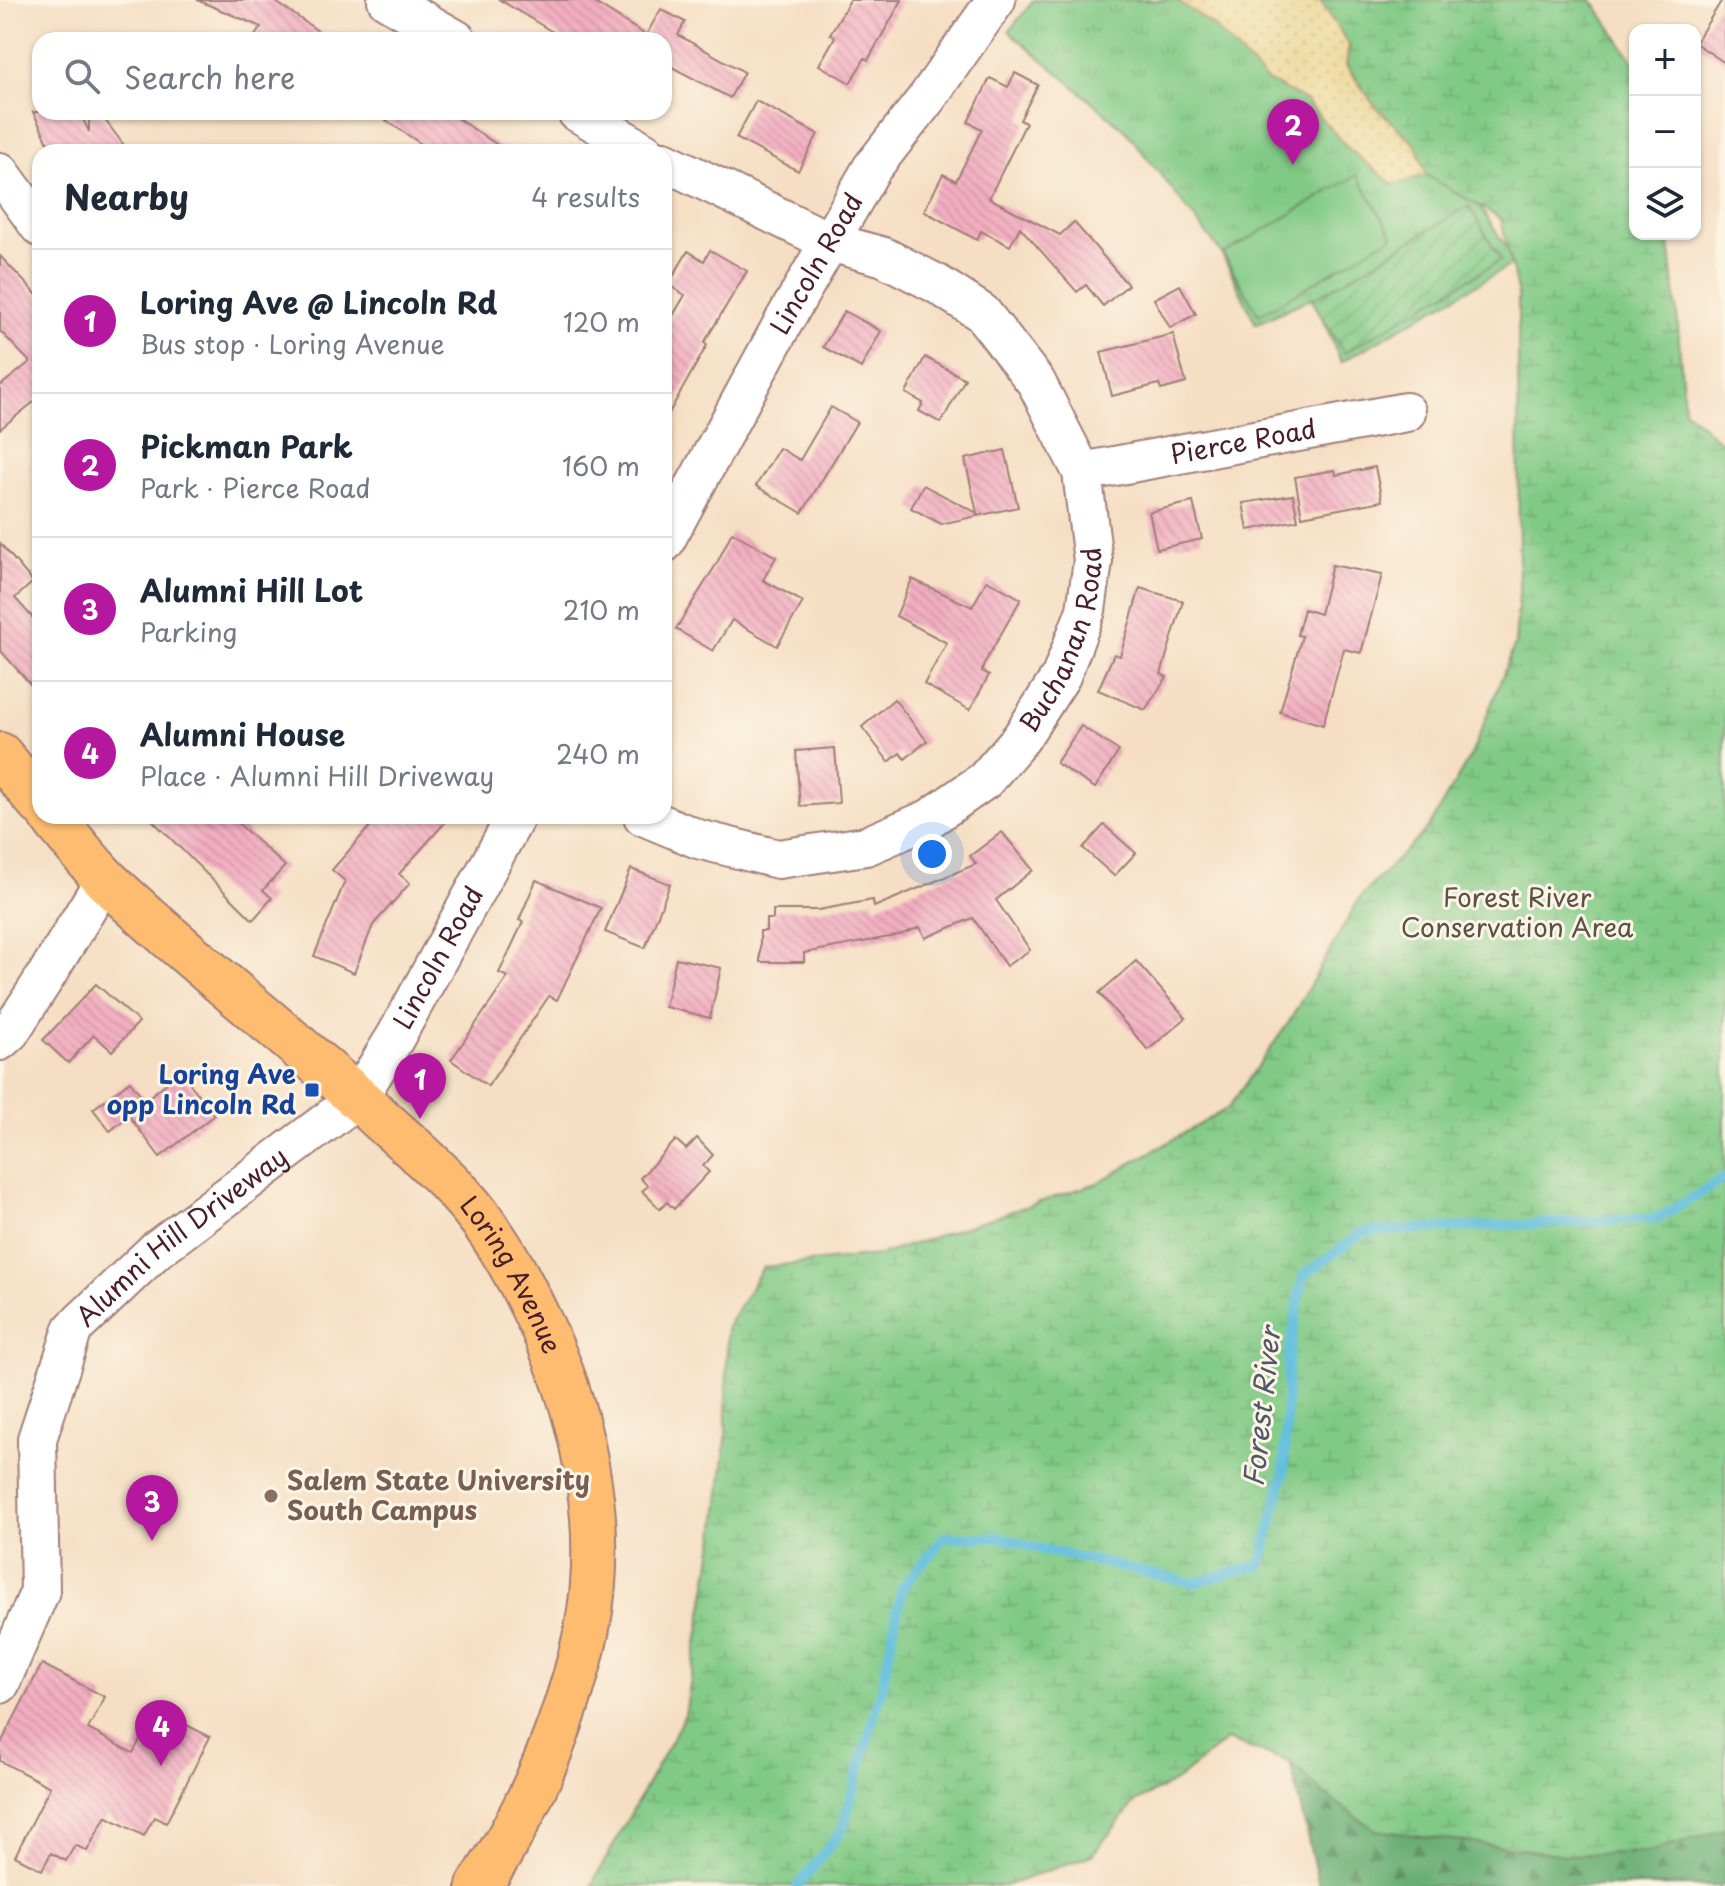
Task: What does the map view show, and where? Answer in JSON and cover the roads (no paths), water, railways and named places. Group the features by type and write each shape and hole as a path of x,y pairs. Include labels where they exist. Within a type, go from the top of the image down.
{"highway":[{"path":"0,755 32,793"},
{"name":"Loring Avenue","path":"58,824 105,879 358,1098 459,1193 497,1240 547,1334 567,1384 591,1505 593,1565 588,1624 574,1685 538,1784 479,1886"}],"street":[{"path":"387,0 443,32"},
{"name":"Lincoln Road","path":"672,528 784,321 872,168 927,98 996,0"},
{"path":"591,120 631,144"},
{"name":"Buchanan Road","path":"662,824 698,839 778,859 866,846 929,819 985,780 1021,738 1061,676 1086,610 1093,561 1082,472 1036,382 982,313 937,284 884,257 830,242 672,165"},
{"path":"0,172 32,216"},
{"name":"Pierce Road","path":"1082,472 1406,412"},
{"name":"Lincoln Road","path":"358,1098 403,1023 512,824"},
{"path":"0,1041 10,1032 105,879"},
{"name":"Alumni Hill Driveway","path":"0,1684 40,1591 37,1439 73,1329 156,1250 358,1098"}],"waterway":[{"name":"Forest River","path":"798,1886 842,1830 881,1692 902,1588 944,1537 1001,1537 1040,1549 1193,1583 1261,1565 1284,1472 1288,1360 1303,1276 1363,1232 1659,1218 1725,1178"}],"place":[{"name":"Pickman Park","path":"1293,165"},
{"name":"Loring Ave opp Lincoln Rd","path":"312,1090"},
{"name":"Loring Ave @ Lincoln Rd","path":"420,1119"},
{"name":"Salem State University South Campus","path":"271,1496"},
{"name":"Alumni Hill Lot","path":"152,1541"},
{"name":"Alumni House","path":"161,1766"}],"park label":[{"name":"Forest River Conservation Area","path":"1517,913"}]}
